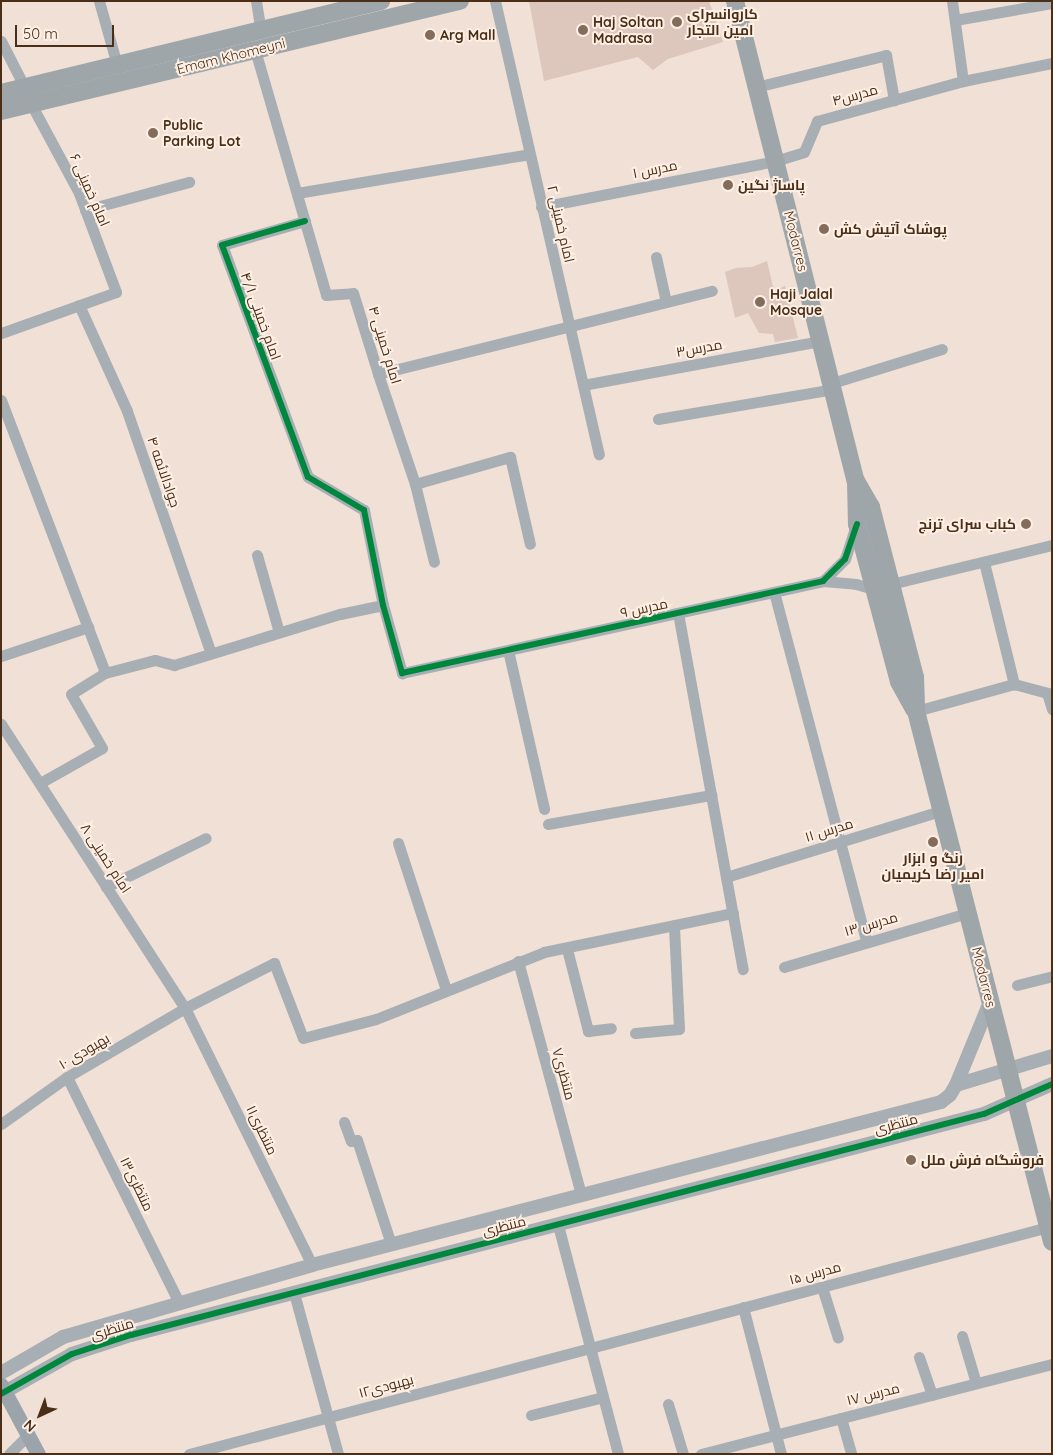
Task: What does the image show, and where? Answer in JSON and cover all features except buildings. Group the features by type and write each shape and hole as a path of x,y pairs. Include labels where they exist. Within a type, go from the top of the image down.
{"main road":[{"name":"Emam Khomeyni","path":"1,110 28,96 117,65 381,1"},
{"name":"Emam Khomeyni","path":"1,93 28,96 255,50 460,1"},
{"name":"Modarres","path":"734,1 856,481 857,524 883,586 915,677 916,712 1050,1234"},
{"name":"Modarres","path":"856,481 871,507 883,586"},
{"path":"3,1391 38,1454"}],"street":[{"path":"99,1 117,65"},
{"path":"256,1 262,31"},
{"name":"امام خمینی ۲","path":"495,1 599,454"},
{"path":"952,1 963,81"},
{"path":"955,20 1052,3"},
{"name":"امام خمینی ۶","path":"1,41 79,193 116,292 79,305"},
{"name":"امام خمینی ۴","path":"255,50 326,295 354,293 378,374 415,484 434,562"},
{"path":"756,87 886,55 894,100"},
{"name":"مدرس۴","path":"775,161 804,152 817,121 963,81 1052,63"},
{"path":"297,193 529,154"},
{"name":"مدرس ۱","path":"541,207 775,161"},
{"path":"85,210 189,182"},
{"name":"امام خمینی ۴/۱","path":"305,221 222,245 308,477 364,510 383,605"},
{"path":"656,257 666,302"},
{"path":"378,374 712,291"},
{"path":"1,333 79,305"},
{"name":"جوادالائمه ۴","path":"79,305 127,411 211,653"},
{"name":"مدرس۳","path":"583,385 821,341"},
{"path":"658,419 833,386 942,349"},
{"path":"1,400 106,673"},
{"path":"415,484 510,457 530,544"},
{"path":"823,582 845,559 857,524"},
{"path":"883,586 1052,545"},
{"path":"257,555 279,632"},
{"path":"984,562 1014,684"},
{"name":"مدرس ۹","path":"383,605 402,673 823,582 883,586"},
{"path":"774,592 866,941"},
{"path":"40,783 102,748 71,694 106,673 155,660 174,665 340,614 383,605"},
{"path":"678,613 743,969"},
{"path":"1,656 88,627"},
{"path":"508,650 544,809"},
{"path":"916,712 1014,684 1050,693 1052,709"},
{"name":"امام خمینی ۸","path":"1,724 184,1008"},
{"path":"548,824 711,795"},
{"name":"مدرس ۱۱","path":"726,877 941,811"},
{"path":"106,887 206,838"},
{"path":"398,843 446,990 544,952 567,949 733,913"},
{"name":"مدرس ۱۳","path":"784,967 866,941 967,913"},
{"path":"635,1033 678,1029 674,925"},
{"path":"567,949 588,1031 611,1028"},
{"name":"منتظری۷","path":"518,961 581,1195"},
{"name":"بهبودی ۱۰","path":"1,1124 68,1077 184,1008 274,963 303,1038 376,1019 446,990"},
{"path":"1017,985 1052,976"},
{"name":"منتظری","path":"1,1373 63,1337 126,1318 391,1244 941,1102 950,1095 956,1085 990,1002"},
{"name":"منتظری۱۱","path":"184,1008 312,1265"},
{"path":"956,1085 1052,1056"},
{"name":"منتظری۱۳","path":"68,1077 179,1303"},
{"name":"منتظری","path":"3,1391 72,1354 130,1335 984,1114 1052,1084"},
{"path":"873,1120 879,1142"},
{"path":"344,1122 351,1141 356,1140 391,1244"},
{"path":"558,1225 618,1454"},
{"name":"مدرس ۱۵","path":"590,1348 822,1287 1050,1234"},
{"path":"822,1287 838,1338"},
{"path":"294,1293 338,1454"},
{"path":"743,1307 781,1454"},
{"path":"126,1318 130,1335"},
{"path":"962,1336 976,1383"},
{"name":"بهبودی۱۲","path":"189,1454 590,1348"},
{"path":"920,1357 932,1395"},
{"name":"مدرس ۱۷","path":"701,1454 1052,1364"},
{"path":"531,1415 603,1396"},
{"path":"668,1404 683,1454"},
{"path":"841,1418 851,1454"},
{"path":"10,1454 28,1435"}],"cycle path":[{"path":"305,221 222,245 308,477 364,510 383,605 402,673 823,581 845,559 857,524"},
{"path":"1,1394 72,1354 131,1335 984,1114 1052,1084"}],"place":[{"name":"کاروانسرای امین التجار","path":"677,22"},
{"name":"Haj Soltan Madrasa","path":"583,30"},
{"name":"Arg Mall","path":"430,35"},
{"name":"Public Parking Lot","path":"153,133"},
{"name":"پاساژ نگین","path":"728,185"},
{"name":"پوشاک آتیش کش","path":"824,229"},
{"name":"Haji Jalal Mosque","path":"760,302"},
{"name":"کباب سرای ترنج","path":"1026,524"},
{"name":"رنگ و ابزار امیر رضا کریمیان","path":"933,842"},
{"name":"فروشگاه فرش ملل","path":"911,1160"}]}
